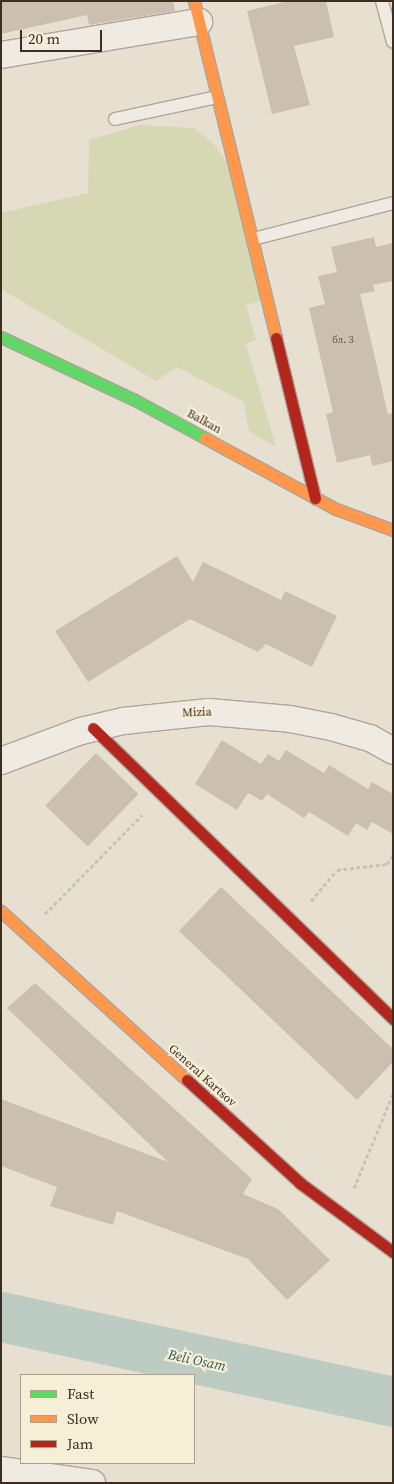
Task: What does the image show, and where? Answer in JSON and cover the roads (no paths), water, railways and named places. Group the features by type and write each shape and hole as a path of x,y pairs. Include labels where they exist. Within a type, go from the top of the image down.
{"street":[{"path":"1,55 196,12 315,498"},
{"name":"Balkan","path":"1,337 132,398 315,498 393,530"},
{"name":"Mizia","path":"1,761 93,728 166,715 250,714 331,727 370,738 393,751"},
{"path":"93,728 393,1019"},
{"name":"General Kartsov","path":"1,911 257,1144 343,1216 393,1252"},
{"path":"1,1470 82,1482"}],"lane":[{"path":"382,1 393,42"},
{"path":"115,119 217,97"},
{"path":"253,239 393,203"}],"waterway":[{"name":"Beli Osam","path":"1,1317 393,1402"}]}
